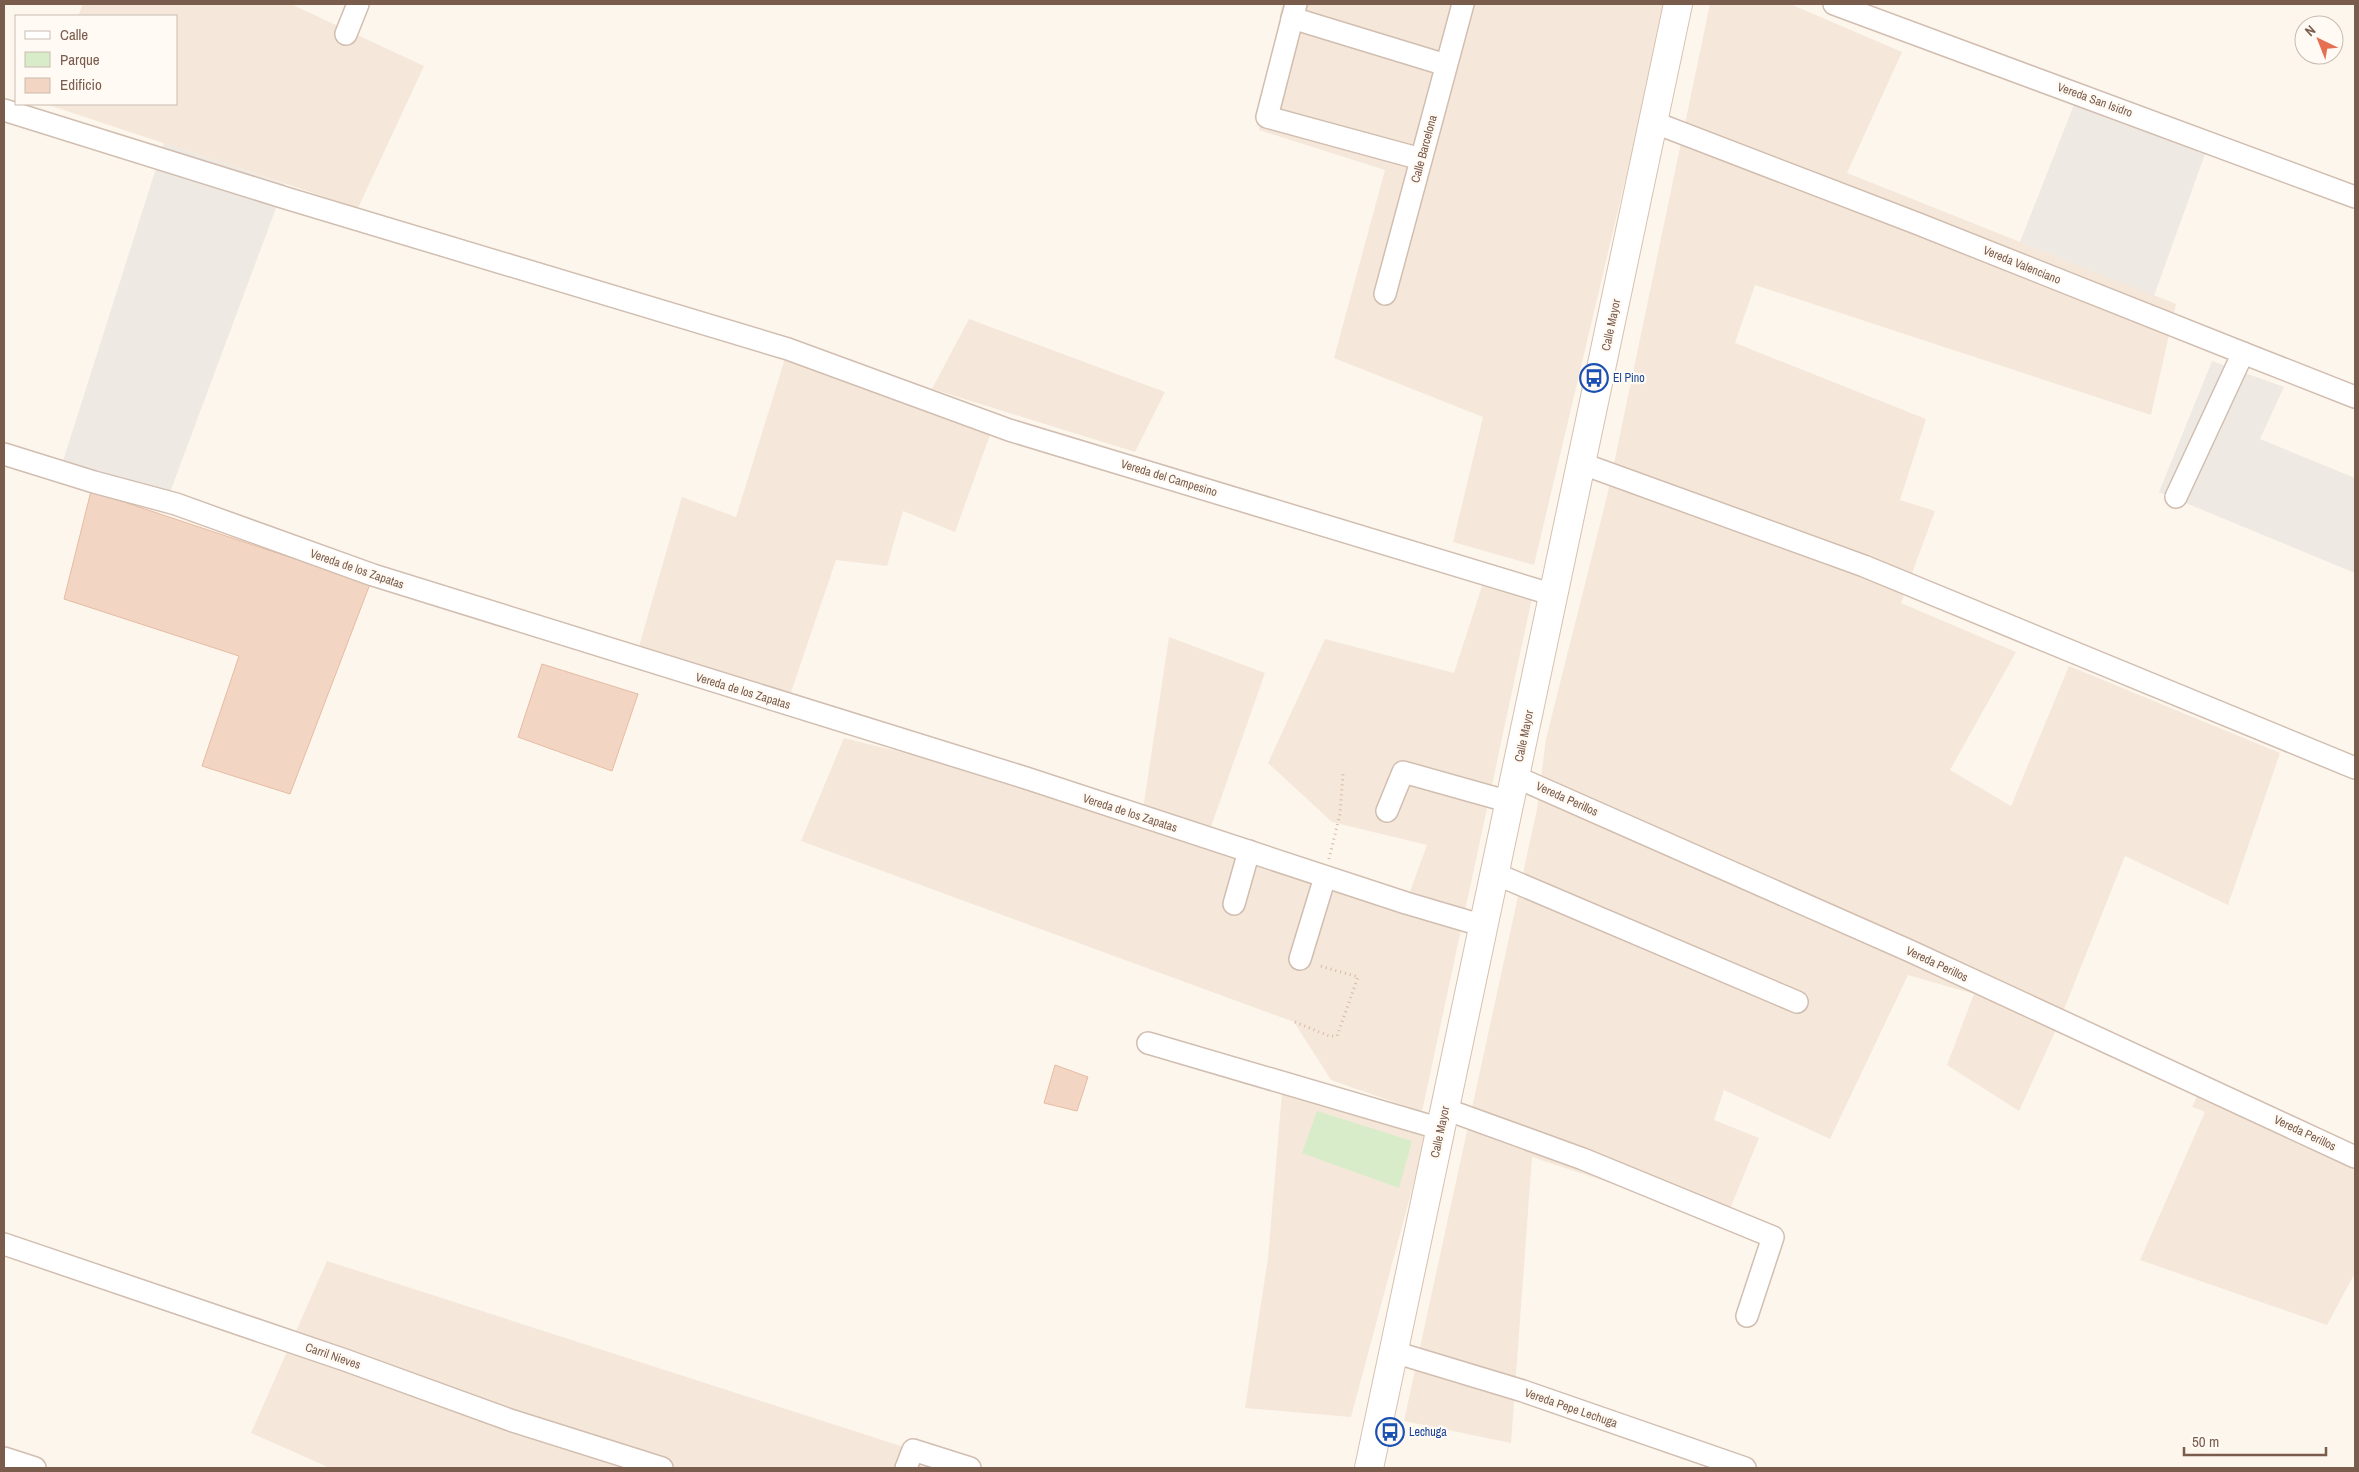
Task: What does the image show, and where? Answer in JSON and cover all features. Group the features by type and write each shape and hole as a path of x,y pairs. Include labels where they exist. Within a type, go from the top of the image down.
{"main road":[{"name":"Calle Mayor","path":"1370,1468 1583,464 1678,4"}],"street":[{"path":"346,34 358,4"},
{"name":"Calle Barcelona","path":"1386,294 1463,4"},
{"name":"Vereda San Isidro","path":"1834,4 2355,197"},
{"path":"1421,158 1267,118 1294,11 1446,65"},
{"name":"Vereda del Campesino","path":"4,110 289,199 788,350 1009,430 1554,595"},
{"name":"Vereda Valenciano","path":"1653,122 1916,223 2355,397"},
{"path":"2176,497 2243,353"},
{"name":"Vereda de los Zapatas","path":"4,454 94,482 176,504 373,575 1026,778 1326,877 1484,926"},
{"path":"1583,464 1864,566 2355,768"},
{"name":"Vereda Perillos","path":"1387,811 1403,772 1513,790 1910,951 2355,1157"},
{"path":"1234,904 1249,851"},
{"path":"1496,874 1797,1002"},
{"path":"1300,959 1326,877"},
{"path":"1148,1043 1443,1119 1582,1159 1773,1237 1747,1316"},
{"name":"Carril Nieves","path":"4,1244 345,1360 510,1420 662,1468"},
{"name":"Vereda Pepe Lechuga","path":"1394,1352 1523,1391 1745,1468"},
{"path":"4,1458 35,1468"},
{"path":"910,1459 965,1468"}],"path":[{"path":"1326,877 1340,814 1343,774"},
{"path":"1295,1022 1329,1036 1337,1036 1358,977 1300,959"}],"shaded area":[{"path":"83,4 291,4 424,66 358,208 49,105 178,105 178,15 78,15"},
{"path":"1282,4 1667,4 1534,565 1453,542 1483,417 1334,358 1385,170 1259,130"},
{"path":"1710,4 1790,4 1902,52 1847,173 2176,304 2151,415 1755,285 1735,343 1926,419 1900,500 1935,511 1901,603 2016,652 1950,770 2011,806 2069,666 2280,753 2228,905 2125,856 2055,1032 2019,1111 1947,1065 1974,994 1908,975 1830,1139 1724,1090 1714,1120 1759,1138 1725,1221 1532,1157 1511,1443 1404,1421 1537,809 1546,739 1608,492"},
{"path":"2075,102 2205,154 2154,296 2020,242"},
{"path":"164,143 285,184 169,495 63,461"},
{"path":"969,319 1165,392 1135,452 932,389"},
{"path":"788,349 994,424 955,532 903,511 887,566 836,560 787,704 636,657 682,497 736,517"},
{"path":"2212,361 2284,387 2260,439 2355,478 2355,573 2159,492"},
{"path":"1482,586 1532,598 1422,1112 1331,1080 1294,1022 801,841 844,738 1075,795 1142,816 1169,637 1265,673 1207,838 1408,897 1427,845 1332,822 1268,763 1325,639 1454,673"},
{"path":"2202,1086 2355,1157 2355,1273 2327,1325 2140,1260 2205,1112 2192,1107"},
{"path":"1282,1092 1428,1130 1351,1417 1245,1408 1268,1258"},
{"path":"327,1261 970,1468 330,1468 251,1433"}],"green space":[{"path":"1317,1111 1412,1141 1399,1188 1302,1153"}],"building":[{"path":"91,491 370,584 290,794 202,766 239,656 64,599"},
{"path":"542,664 638,694 612,771 518,737"},
{"path":"1055,1065 1088,1077 1077,1111 1044,1103"}],"place":[{"name":"El Pino","path":"1594,378"},
{"name":"Lechuga","path":"1390,1432"}]}
